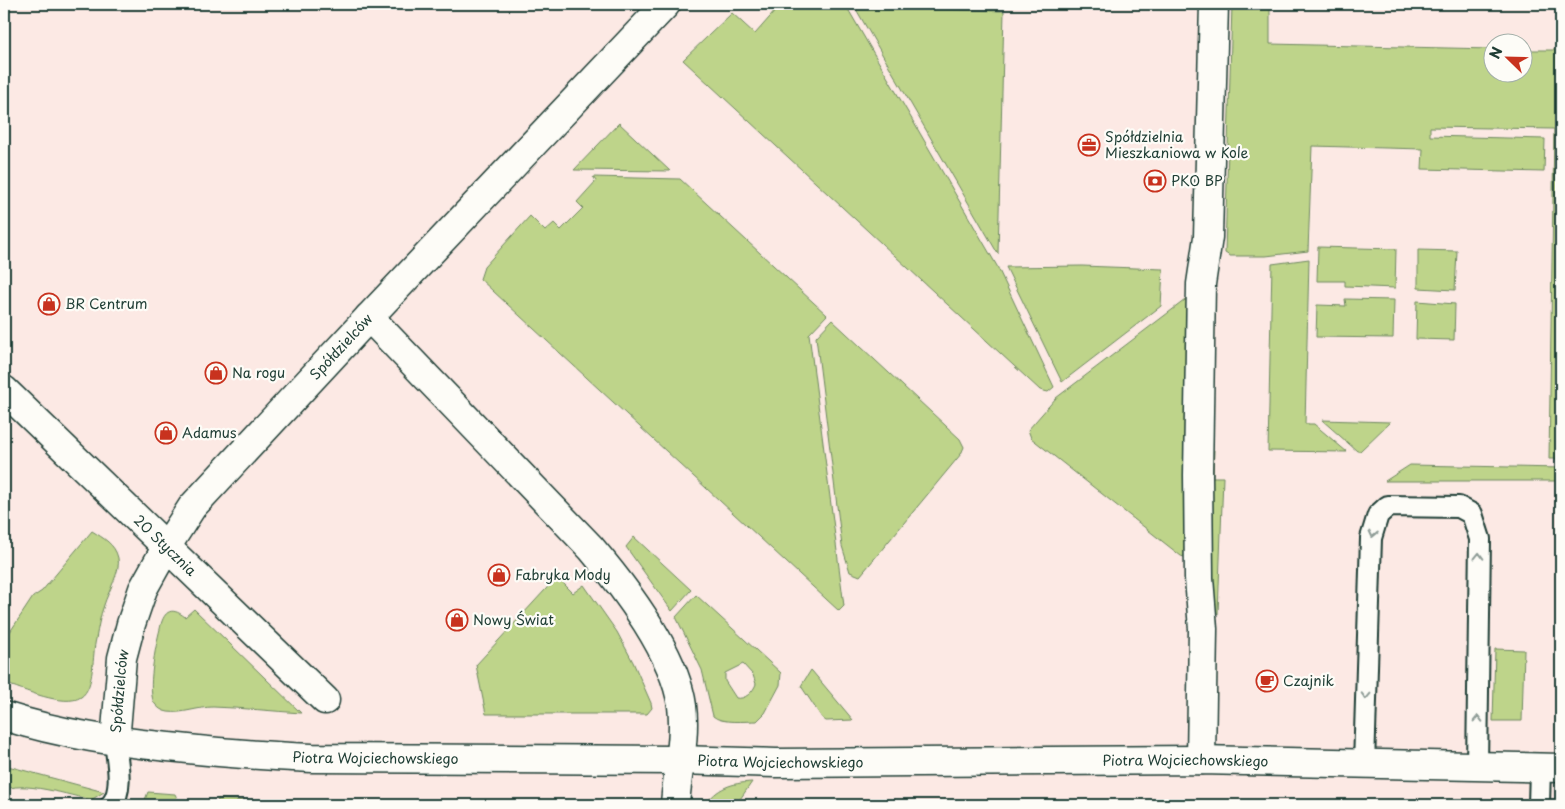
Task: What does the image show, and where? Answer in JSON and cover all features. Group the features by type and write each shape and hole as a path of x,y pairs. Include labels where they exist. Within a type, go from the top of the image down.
{"street":[{"name":"Spółdzielców","path":"115,742 122,658 130,624 143,589 166,546 192,507 666,4"},
{"path":"1200,760 1203,629 1199,578 1198,474 1201,284 1208,237 1214,4"},
{"path":"369,317 592,548 616,578 664,653 678,684 682,707 682,735 675,805"},
{"name":"20 Stycznia","path":"4,390 326,700"},
{"name":"Piotra Wojciechowskiego","path":"4,716 30,724 115,742 268,756 312,758 679,760 776,763 1200,760 1550,768"}],"lane":[{"path":"1364,765 1371,538 1378,515 1388,506 1459,507 1472,514 1480,539 1477,767"},
{"path":"111,805 114,802 119,779 115,742"},
{"path":"1539,805 1550,768"}],"green space":[{"path":"772,4 845,4 997,266 1054,387 1048,392 1040,390 683,60 732,13 755,34 777,9"},
{"path":"853,4 866,4 868,7 1004,11 998,254"},
{"path":"1232,4 1270,4 1270,44 1482,49 1482,82 1532,82 1532,50 1561,50 1561,459 1549,459 1554,129 1430,127 1430,136 1545,139 1544,172 1422,169 1423,149 1312,146 1308,251 1266,256 1230,256 1225,253"},
{"path":"619,123 670,171 574,170"},
{"path":"593,177 680,179 827,315 809,334 844,606 839,611 480,279 484,267 530,216 545,231 554,223 561,230 583,208 577,202 596,181"},
{"path":"1318,247 1396,249 1395,288 1345,286 1345,281 1317,281"},
{"path":"1418,250 1457,251 1455,290 1418,288"},
{"path":"1309,259 1305,424 1314,424 1347,452 1268,451 1272,264"},
{"path":"1082,266 1163,269 1161,306 1062,382 1006,267"},
{"path":"1189,297 1184,557 1031,438 1028,430 1056,398"},
{"path":"1345,299 1394,300 1393,338 1316,337 1317,305 1346,306"},
{"path":"1417,301 1455,304 1454,340 1416,339"},
{"path":"832,320 960,439 964,447 961,454 860,576 850,572 842,546 816,337"},
{"path":"1322,420 1390,422 1360,451 1357,451"},
{"path":"1209,450 1214,450 1213,477 1223,477 1218,614 1213,608"},
{"path":"1410,465 1561,468 1561,481 1385,481"},
{"path":"92,531 114,549 118,558 118,569 100,618 91,679 85,693 74,700 54,699 4,683 4,641 33,597 42,591"},
{"path":"634,537 691,590 672,611 626,547"},
{"path":"557,577 573,593 584,585 617,632 651,703 652,708 647,714 486,714 476,665"},
{"path":"696,595 781,673 780,685 765,713 757,721 728,721 717,719 713,716 702,670 676,617","holes":["743,664 753,675 755,687 748,695 742,698 736,698 725,681 725,673"]},
{"path":"194,609 301,713 213,707 168,712 157,707 152,698 151,690 156,646 161,623 168,612 180,613 185,617"},
{"path":"1495,649 1524,650 1522,721 1493,721"},
{"path":"811,670 853,720 826,721 822,718 801,686"},
{"path":"4,765 104,792 91,800 33,788 11,788 4,791"},
{"path":"752,782 736,805 705,805 714,794 731,785"},
{"path":"148,792 175,794 180,805 143,805"},
{"path":"218,799 331,805 217,805"}],"place":[{"name":"Spółdzielnia Mieszkaniowa w Kole","path":"1089,145"},
{"name":"PKO BP","path":"1155,181"},
{"name":"BR Centrum","path":"49,304"},
{"name":"Na rogu","path":"216,373"},
{"name":"Adamus","path":"166,433"},
{"name":"Fabryka Mody","path":"499,575"},
{"name":"Nowy Świat","path":"457,620"},
{"name":"Czajnik","path":"1267,681"}]}
